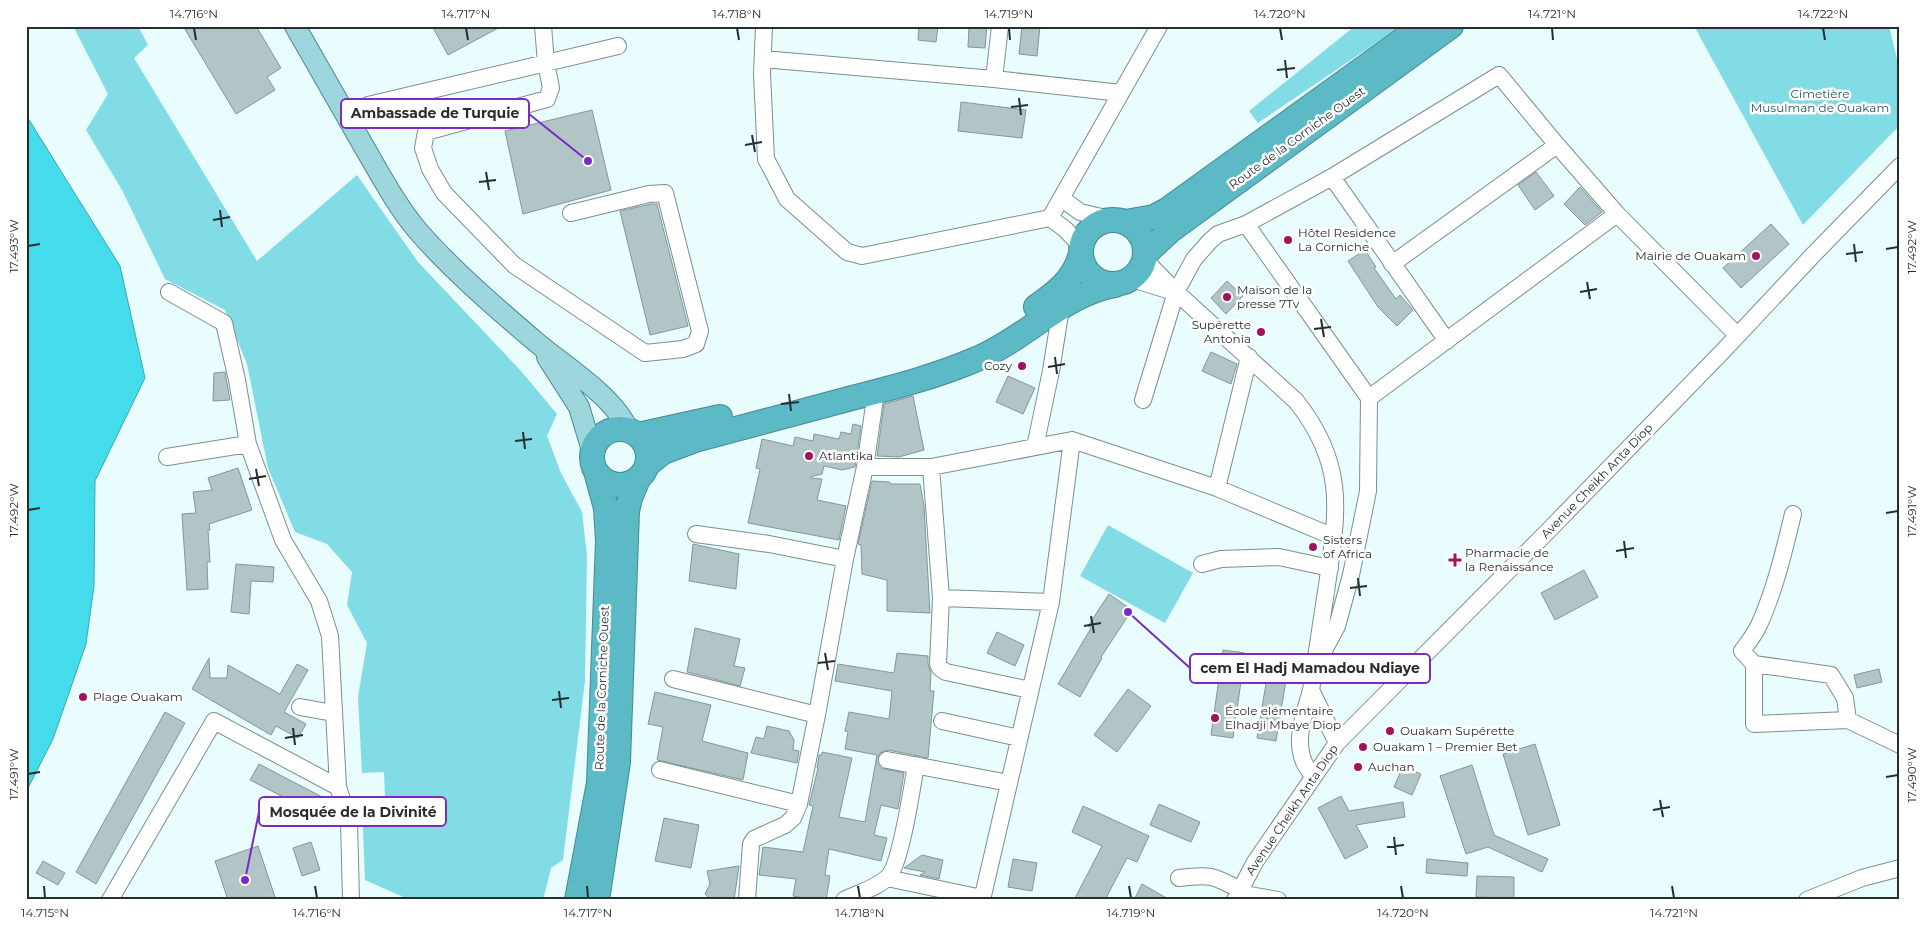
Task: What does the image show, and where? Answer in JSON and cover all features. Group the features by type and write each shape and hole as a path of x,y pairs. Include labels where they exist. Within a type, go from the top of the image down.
{"highway":[{"name":"Route de la Corniche Ouest","path":"1081,250 1084,238 1096,224 1154,217 1167,210 1422,26"},
{"name":"Route de la Corniche Ouest","path":"597,900 618,762 626,523 628,504 642,472 663,452 695,440 933,376 980,358 1061,308 1134,269 1171,230 1451,26"},
{"path":"1081,250 1087,272 1105,284 1134,269 1145,246 1138,232 1120,221"},
{"path":"633,433 647,449 642,472 630,484 612,485 604,481 597,475 591,459 592,450 602,435 610,430 619,429 633,433 690,425 928,361 982,340 1004,328 1055,293 1074,272 1081,250"},
{"name":"Route de la Corniche Ouest","path":"577,900 599,783 608,541 606,508 597,475"}],"main road":[{"path":"295,26 394,198 418,232 470,284 537,343 589,383 619,414 633,433"},
{"path":"537,343 580,407 592,450"}],"street":[{"path":"543,26 546,63 552,88 547,99 426,132 423,148 430,168 444,193 514,265 645,353 684,349 696,344 700,331 665,193 649,194 571,213"},
{"path":"764,26 763,60 766,159 787,199 847,252 862,256 1050,218 1065,229 1081,250"},
{"path":"994,79 1000,26"},
{"path":"1050,218 1159,26"},
{"path":"350,121 368,105 618,46"},
{"path":"763,60 994,79 1120,93"},
{"path":"1143,400 1176,292 1194,259 1210,241 1218,234 1246,224 1332,177 1500,75 1557,145 1618,214 1737,335"},
{"path":"1392,264 1557,145"},
{"name":"Avenue Cheikh Anta Diop","path":"1238,894 1255,862 1337,743 1556,523 1813,254 1900,166"},
{"path":"1332,177 1447,341"},
{"path":"1061,198 1080,212 1120,221"},
{"path":"1369,398 1618,214"},
{"path":"1246,224 1369,398 1368,491 1351,575 1336,626 1315,666"},
{"path":"1134,269 1176,292 1296,401 1311,420 1330,463 1335,486 1334,537 1315,666 1311,690 1303,716 1301,737 1304,762 1313,776"},
{"path":"169,292 224,323 248,444 283,540 319,601 328,623 338,787 348,821 351,900"},
{"path":"1035,447 1051,370 1061,308"},
{"path":"1217,488 1249,357"},
{"path":"747,900 751,844 754,838 785,825 793,818 799,804 845,559 865,467 876,392"},
{"path":"865,467 931,467 1072,440 1217,488 1334,537"},
{"path":"887,878 982,899 1051,602 1072,440"},
{"path":"167,456 248,444"},
{"path":"931,467 941,598 938,660 940,668 946,672 1030,690"},
{"path":"1794,514 1765,609 1758,626 1742,651 1754,664 1832,675 1845,698 1848,720"},
{"path":"696,534 769,544 845,559"},
{"path":"1202,564 1221,559 1280,558 1330,568"},
{"path":"941,598 1051,602"},
{"path":"1754,664 1754,724 1848,720 1900,744"},
{"path":"673,679 817,715"},
{"path":"1311,690 1337,743"},
{"path":"300,707 333,713"},
{"path":"110,900 214,721 338,787"},
{"path":"942,721 1019,738"},
{"path":"887,760 1009,783"},
{"path":"844,900 887,878 892,872 898,857 916,765"},
{"path":"660,770 799,804"},
{"path":"1807,900 1862,878 1900,868"},
{"path":"1178,878 1205,874 1221,880 1238,894 1278,900"}],"green space":[{"path":"73,26 138,26 148,45 134,58 257,261 357,175 418,262 521,371 557,414 547,436 561,473 582,512 587,556 585,681 563,860 551,868 543,900 410,900 365,880 362,804 385,797 384,772 362,773 358,697 367,643 347,605 352,572 327,544 295,532 268,468 247,364 225,310 165,279 122,190 86,130 108,94"},
{"path":"1355,26 1401,26 1258,123 1249,111"},
{"name":"Cimetière Musulman de Ouakam","path":"1694,26 1889,26 1900,71 1900,125 1803,225"},
{"path":"1108,525 1193,573 1165,623 1080,576"}],"shaded area":[{"path":"26,115 120,266 145,378 95,481 94,586 86,644 53,739 26,792"}],"building":[{"path":"183,26 256,26 281,68 267,77 275,90 236,114"},
{"path":"432,26 502,26 448,55"},
{"path":"919,26 938,26 936,42 918,40"},
{"path":"969,26 987,26 985,48 968,47"},
{"path":"1022,26 1040,26 1037,56 1019,54"},
{"path":"961,102 1026,110 1022,138 958,131"},
{"path":"592,110 611,190 523,214 505,131"},
{"path":"1536,172 1554,196 1535,210 1518,185"},
{"path":"1580,187 1602,212 1585,225 1564,204"},
{"path":"657,204 688,326 650,335 620,211"},
{"name":"Mairie de Ouakam","path":"1771,224 1789,244 1741,288 1723,268"},
{"path":"1365,250 1376,267 1374,268 1396,299 1400,295 1413,310 1397,326 1378,307 1348,261"},
{"name":"Maison de la presse 7Tv","path":"1227,281 1243,296 1226,314 1211,298"},
{"path":"1211,352 1237,364 1231,384 1202,371"},
{"path":"225,372 230,400 213,401 214,373"},
{"path":"1008,376 1035,388 1023,414 996,402"},
{"path":"913,396 924,450 899,457 877,456 884,404"},
{"path":"853,424 861,426 855,467 842,470 824,466 822,474 810,477 822,479 817,500 846,506 839,540 748,523 760,469 756,468 762,439 793,446 795,437 813,441 814,434 839,439 841,432 851,434"},
{"path":"238,468 252,510 209,524 210,562 207,562 208,589 187,590 182,514 196,513 193,492 212,490 208,478"},
{"path":"872,481 890,482 890,484 920,484 924,506 930,613 887,611 887,580 862,574 861,545 858,544"},
{"path":"693,544 739,554 736,589 689,581"},
{"path":"236,564 274,567 273,582 251,581 249,614 231,612"},
{"path":"1584,570 1598,597 1555,620 1541,593"},
{"path":"1109,594 1132,610 1101,657 1080,697 1058,684 1091,628 1088,626"},
{"path":"695,628 740,639 734,666 745,668 740,686 687,672"},
{"path":"997,632 1024,645 1015,666 987,653"},
{"path":"1223,650 1245,653 1233,738 1211,735"},
{"path":"897,653 928,656 931,673 930,691 934,691 928,758 888,750 880,753 877,758 877,763 881,768 904,773 898,809 881,805 874,835 887,838 881,861 829,849 825,875 830,876 826,900 793,896 796,879 759,875 763,847 803,852 813,806 809,805 818,768 819,755 822,755 822,752 852,758 839,817 865,822 877,755 845,749 848,732 845,731 849,712 889,719 892,691 835,681 838,664 894,673"},
{"path":"209,658 210,678 227,678 228,665 280,694 297,664 308,670 284,712 306,724 298,738 276,726 271,735 192,689"},
{"path":"1270,659 1289,662 1276,741 1257,738"},
{"path":"1879,669 1882,682 1857,688 1854,675"},
{"path":"1128,689 1151,706 1117,752 1094,735"},
{"path":"655,692 711,705 702,741 748,753 743,780 657,760 663,727 648,724"},
{"path":"165,712 185,723 96,884 76,872"},
{"path":"767,726 789,731 794,740 793,750 799,751 797,763 751,753 756,737 764,739"},
{"path":"1535,744 1560,825 1528,835 1503,754"},
{"path":"259,764 326,799 317,814 250,780"},
{"path":"1472,765 1494,835 1548,859 1542,872 1488,847 1466,854 1440,776"},
{"path":"1403,766 1421,774 1412,795 1394,787"},
{"path":"1341,796 1349,811 1403,802 1405,817 1356,825 1368,847 1345,859 1318,808"},
{"path":"1159,804 1200,822 1191,842 1150,825"},
{"path":"1083,806 1149,836 1137,862 1127,858 1105,900 1074,900 1102,846 1072,832"},
{"path":"664,818 699,825 691,868 655,861"},
{"path":"311,842 320,870 302,876 293,848"},
{"path":"258,846 276,900 228,900 215,861"},
{"path":"922,855 943,860 939,879 920,875 925,872 904,868"},
{"path":"1013,859 1037,863 1032,891 1008,887"},
{"path":"1427,859 1468,863 1467,876 1426,873"},
{"path":"43,861 65,873 58,885 36,873"},
{"path":"739,866 734,900 711,900 705,894 710,884 707,871"},
{"path":"1477,876 1514,877 1514,898 1476,897"},
{"path":"1142,884 1170,900 1134,900"}],"place":[{"name":"Ambassade de Turquie","path":"588,161"},
{"name":"Hôtel Residence La Corniche","path":"1288,240"},
{"name":"Mairie de Ouakam","path":"1756,256"},
{"name":"Maison de la presse 7Tv","path":"1227,297"},
{"name":"Supérette Antonia","path":"1261,332"},
{"name":"Cozy","path":"1022,366"},
{"name":"Atlantika","path":"809,456"},
{"name":"Sisters of Africa","path":"1313,547"},
{"name":"Pharmacie de la Renaissance","path":"1455,560"},
{"name":"cem El Hadj Mamadou Ndiaye","path":"1128,612"},
{"name":"Plage Ouakam","path":"83,697"},
{"name":"École elémentaire Elhadji Mbaye Diop","path":"1215,718"},
{"name":"Ouakam Supérette","path":"1390,731"},
{"name":"Ouakam 1 – Premier Bet","path":"1363,747"},
{"name":"Auchan","path":"1358,767"},
{"name":"Mosquée de la Divinité","path":"245,880"}]}
